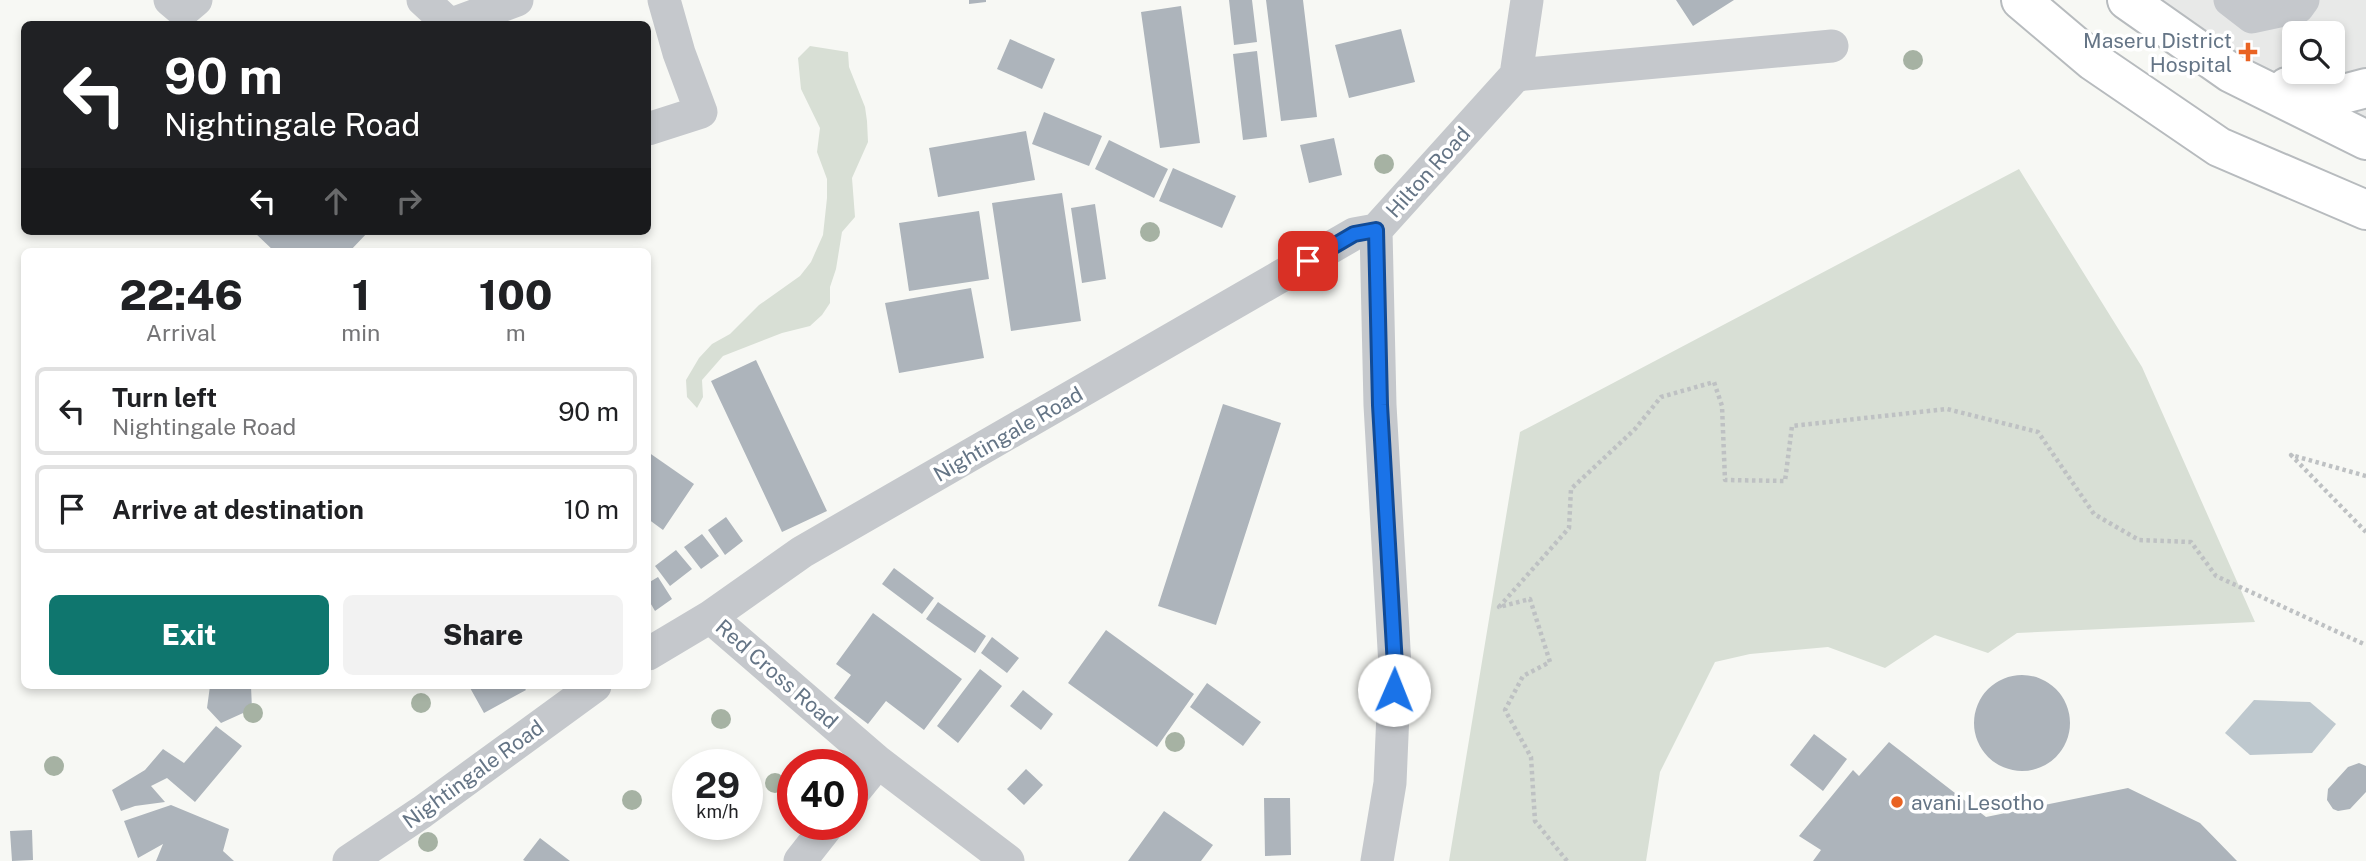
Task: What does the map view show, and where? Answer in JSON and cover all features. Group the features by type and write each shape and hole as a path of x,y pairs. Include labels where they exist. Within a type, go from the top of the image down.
{"highway":[{"path":"2021,0 2093,61 2220,147 2366,210"},
{"path":"2127,0 2231,73 2366,140"},
{"path":"2231,73 2332,97 2366,88"}],"street":[{"path":"423,0 447,21"},
{"path":"458,21 517,0"},
{"path":"651,128 701,112 679,53 664,0"},
{"path":"1527,0 1516,75 1832,46"},
{"path":"2230,0 2252,17 2298,6 2303,0"},
{"name":"Hilton Road","path":"1377,861 1390,783 1395,666 1380,405 1376,230 1516,75"},
{"name":"Nightingale Road","path":"651,652 710,617 813,545 1354,234 1376,230"},
{"name":"Red Cross Road","path":"710,617 878,762 1008,861"},
{"name":"Nightingale Road","path":"349,861 422,812 591,689"},
{"path":"868,774 878,762"},
{"path":"800,861 816,840"}],"path":[{"path":"1567,861 1535,821 1531,757 1505,710 1522,676 1550,662 1530,599 1499,607 1569,528 1571,489 1635,429 1661,397 1714,382 1722,407 1726,480 1784,481 1792,426 1947,409 2038,432 2094,514 2139,540 2191,542 2216,576 2366,645"},
{"path":"2366,476 2291,455 2366,532"}],"shaded area":[{"name":"Maseru District Hospital","path":"2127,0 2366,0 2366,140"},
{"path":"810,46 848,52 849,67 865,107 867,121 868,142 852,178 855,217 842,232 830,287 830,303 810,326 782,333 723,356 702,380 703,397 697,408 687,397 686,380 699,358 712,344 730,334 759,305 800,276 811,262 823,235 827,179 817,152 820,128 801,89 798,58"},
{"path":"2019,169 2142,367 2255,622 2017,633 1988,653 1935,635 1885,668 1828,647 1750,654 1715,662 1660,772 1646,861 1449,861 1520,432"},
{"path":"2254,700 2310,702 2336,724 2312,753 2250,755 2225,733"}],"building":[{"path":"969,0 986,0 986,2 969,4"},
{"path":"1229,0 1252,0 1257,42 1234,45"},
{"path":"1266,0 1303,0 1317,117 1281,121"},
{"path":"1676,0 1734,0 1693,26"},
{"path":"1181,6 1200,143 1160,148 1141,12"},
{"path":"1401,29 1415,82 1349,98 1335,45"},
{"path":"1010,39 1055,59 1042,89 997,69"},
{"path":"1257,51 1267,137 1243,140 1233,54"},
{"path":"1044,112 1102,136 1089,166 1032,144"},
{"path":"1026,131 1035,180 938,197 929,148"},
{"path":"1334,138 1342,175 1309,183 1300,145"},
{"path":"1109,140 1168,169 1154,198 1095,169"},
{"path":"1173,168 1236,196 1222,228 1159,201"},
{"path":"1062,193 1081,321 1011,331 992,203"},
{"path":"1095,204 1106,279 1082,283 1071,208"},
{"path":"979,211 989,279 909,291 899,223"},
{"path":"257,235 365,235 353,248 271,248"},
{"path":"971,288 984,358 899,373 885,303"},
{"path":"756,360 827,511 782,532 711,381"},
{"path":"1223,404 1281,423 1216,625 1158,606"},
{"path":"651,454 694,484 663,530 651,521"},
{"path":"726,517 743,541 725,555 708,530"},
{"path":"702,534 719,556 701,569 684,547"},
{"path":"676,550 692,569 670,586 655,566"},
{"path":"894,568 934,598 922,614 882,584"},
{"path":"658,577 672,599 655,611 651,604 651,581"},
{"path":"938,602 986,636 975,653 926,619"},
{"path":"873,613 962,679 924,730 886,701 868,724 834,698 851,675 836,664"},
{"path":"1106,630 1194,694 1157,747 1068,683"},
{"path":"992,637 1019,658 1007,673 981,653"},
{"path":"980,669 1002,686 958,743 937,726"},
{"path":"2013,675 2031,675 2049,683 2062,696 2070,714 2067,742 2049,763 2031,771 2013,771 1995,763 1982,750 1974,732 1974,714 1982,696 1995,683"},
{"path":"1207,683 1261,722 1243,746 1190,707"},
{"path":"210,689 251,689 252,709 221,723 207,708"},
{"path":"471,689 526,690 484,713"},
{"path":"1023,690 1053,714 1041,730 1010,706"},
{"path":"216,726 242,746 195,802 167,778 151,786 165,802 121,811 112,790 145,770 163,749 184,763"},
{"path":"1814,734 1847,759 1823,791 1790,765"},
{"name":"avani Lesotho","path":"1889,742 1986,817 2128,788 2200,823 2237,861 1813,861 1821,850 1799,836 1853,770 1859,776"},
{"path":"2359,763 2366,766 2366,792 2350,809 2333,809 2327,800 2328,789 2348,767"},
{"path":"1026,769 1043,785 1024,805 1007,789"},
{"path":"1264,798 1290,798 1291,855 1265,856"},
{"path":"171,805 229,829 223,851 234,861 156,861 163,844 138,858 124,821"},
{"path":"1164,811 1213,845 1201,861 1128,861"},
{"path":"32,830 33,860 12,861 10,831"},
{"path":"540,838 570,861 523,860"}],"place":[{"name":"Maseru District Hospital","path":"2248,52"},
{"name":"avani Lesotho","path":"1897,802"}],"route":[{"path":"1308,261 1354,234 1376,230 1380,405 1395,666 1394,690"}]}
